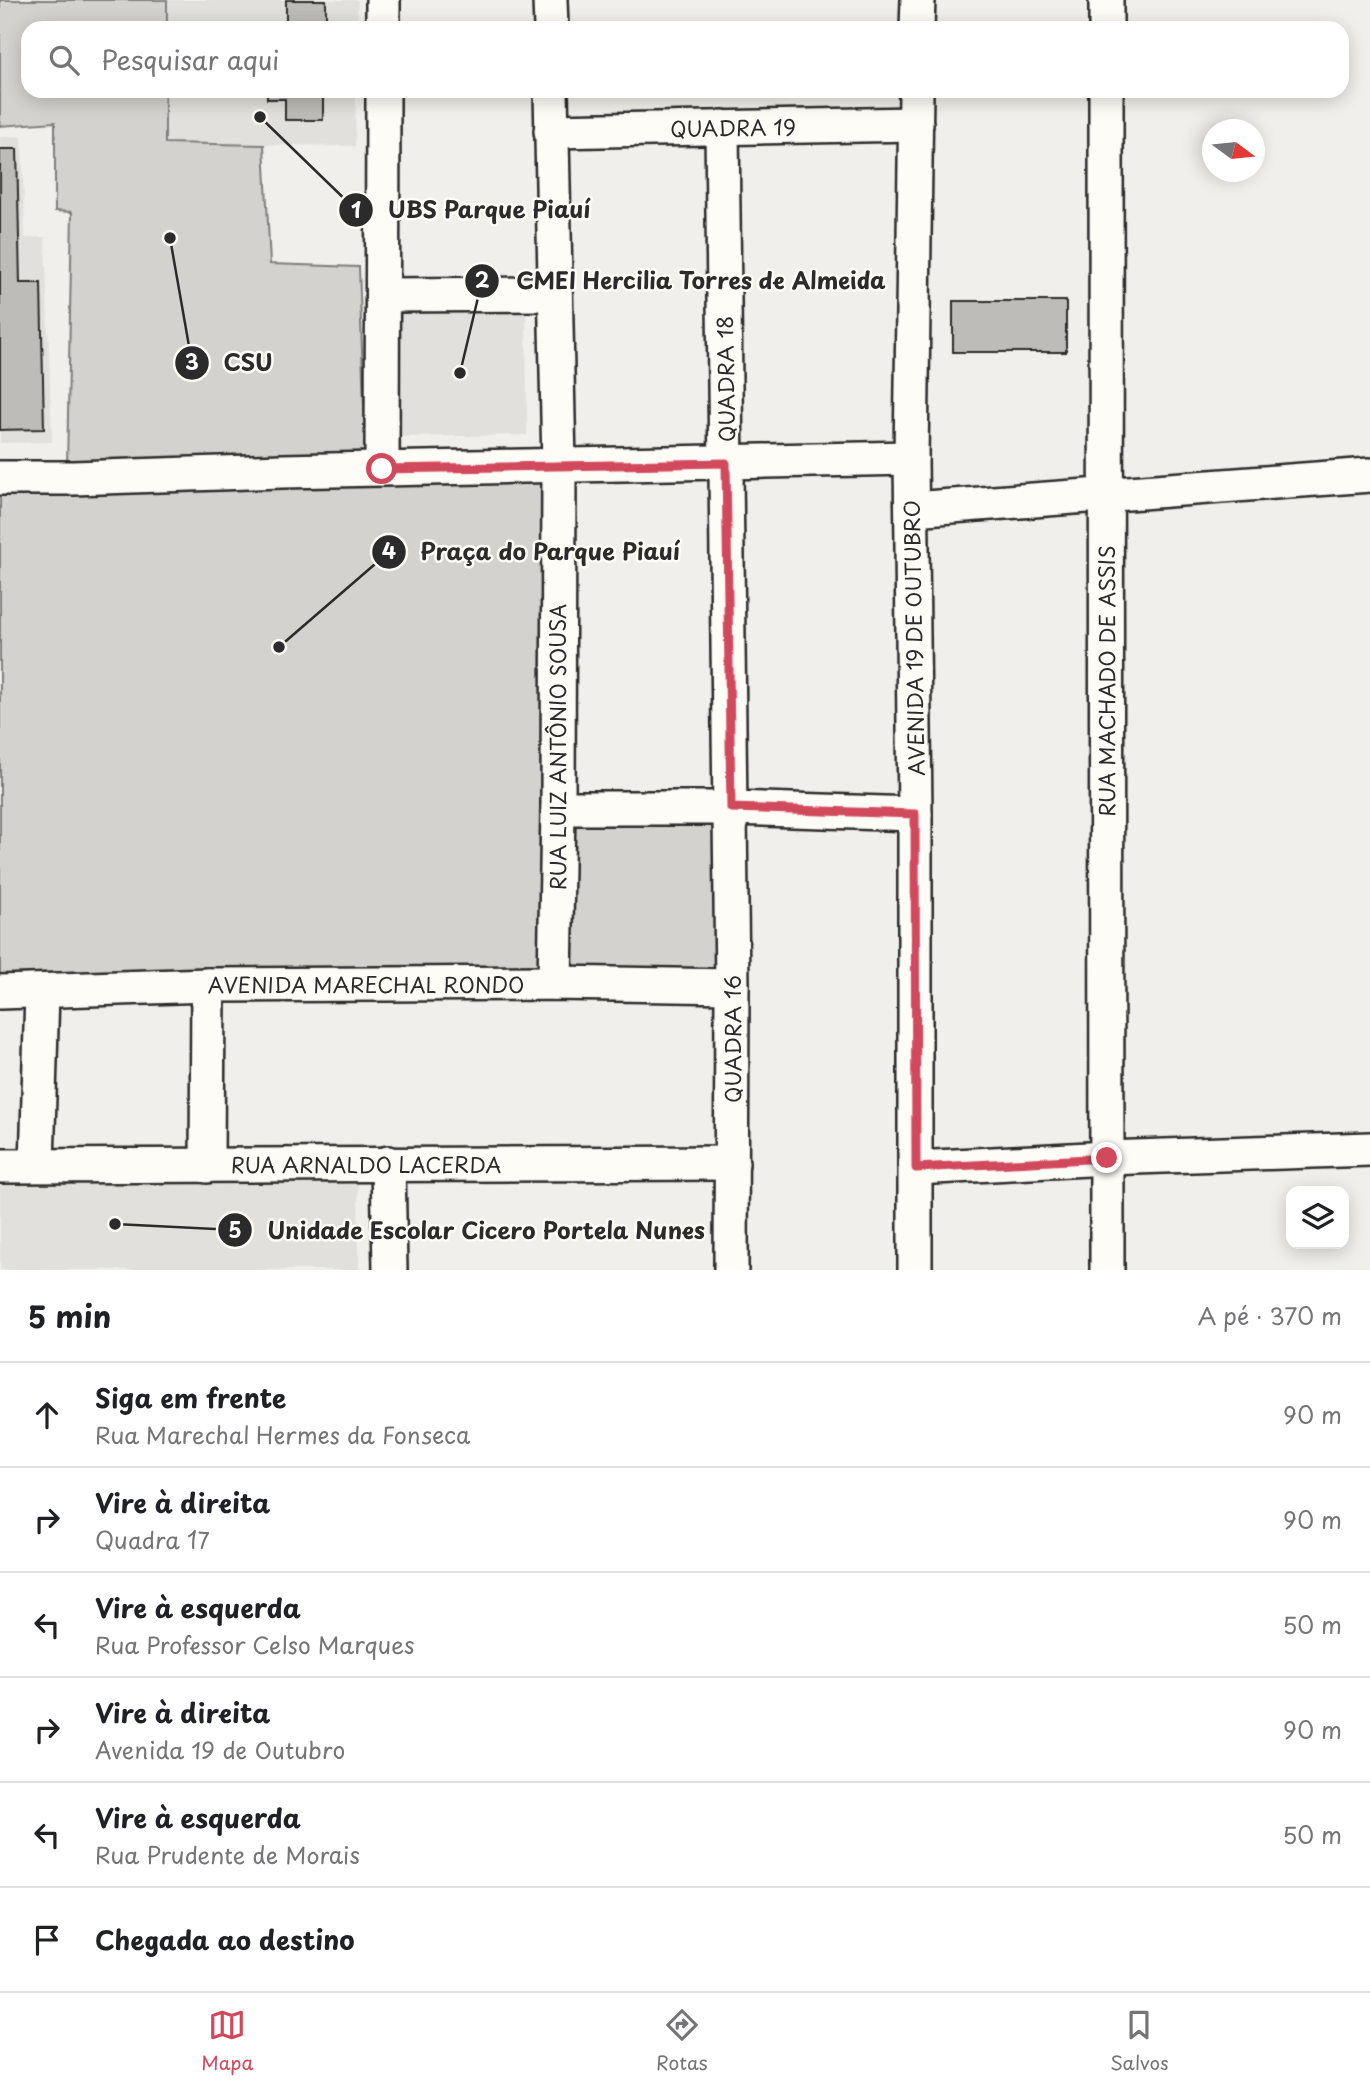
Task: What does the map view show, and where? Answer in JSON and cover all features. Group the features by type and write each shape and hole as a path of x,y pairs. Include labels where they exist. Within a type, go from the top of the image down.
{"street":[{"path":"383,0 383,21"},
{"path":"550,0 551,21"},
{"path":"917,21 918,0"},
{"path":"1106,0 1106,21"},
{"path":"382,469 383,98"},
{"name":"RUA LUIZ ANTÔNIO SOUSA","path":"551,98 559,465 555,983"},
{"name":"AVENIDA 19 DE OUTUBRO","path":"915,1270 915,814 911,458 916,98"},
{"name":"RUA MACHADO DE ASSIS","path":"1106,98 1107,1270"},
{"name":"QUADRA 19","path":"551,131 916,124"},
{"name":"QUADRA 18","path":"722,127 731,808"},
{"path":"383,295 555,294"},
{"path":"0,478 911,458"},
{"path":"912,509 1370,475"},
{"path":"558,808 731,808 915,814"},
{"name":"QUADRA 16","path":"731,808 731,1270"},
{"name":"AVENIDA MARECHAL RONDO","path":"0,992 208,985 555,983 732,986"},
{"path":"207,1166 208,985"},
{"path":"37,1165 42,992"},
{"path":"916,1168 1370,1149"},
{"path":"388,1163 390,1270"},
{"name":"RUA ARNALDO LACERDA","path":"0,1166 732,1163"}],"shaded area":[{"path":"0,0 167,0 167,21 21,21 21,98 165,98 165,143 264,145 270,264 359,267 366,461 67,466 72,212 55,211 55,122 0,126"},
{"path":"167,0 358,0 357,21 167,21"},
{"path":"165,98 356,98 355,146 164,143"},
{"path":"22,136 25,238 45,237 52,442 0,443 0,137"},
{"path":"526,309 527,435 393,437 392,310"},
{"path":"560,477 558,820 731,820 727,984 0,992 0,485"},
{"path":"358,1176 359,1270 0,1270 0,1179"}],"building":[{"path":"286,0 326,0 326,21 286,21"},
{"path":"323,98 323,120 285,120 285,99 267,99"},
{"path":"0,149 17,149 20,283 41,283 44,429 0,430"},
{"path":"953,301 1066,301 1066,352 953,352"}],"place":[{"name":"UBS Parque Piauí","path":"260,117"},
{"name":"CSU","path":"170,238"},
{"name":"CMEI Hercilia Torres de Almeida","path":"460,373"},
{"name":"Praça do Parque Piauí","path":"279,647"},
{"name":"Unidade Escolar Cicero Portela Nunes","path":"115,1224"}],"route":[{"path":"382,469 726,463 731,808 915,814 916,1168 1107,1158"}]}
